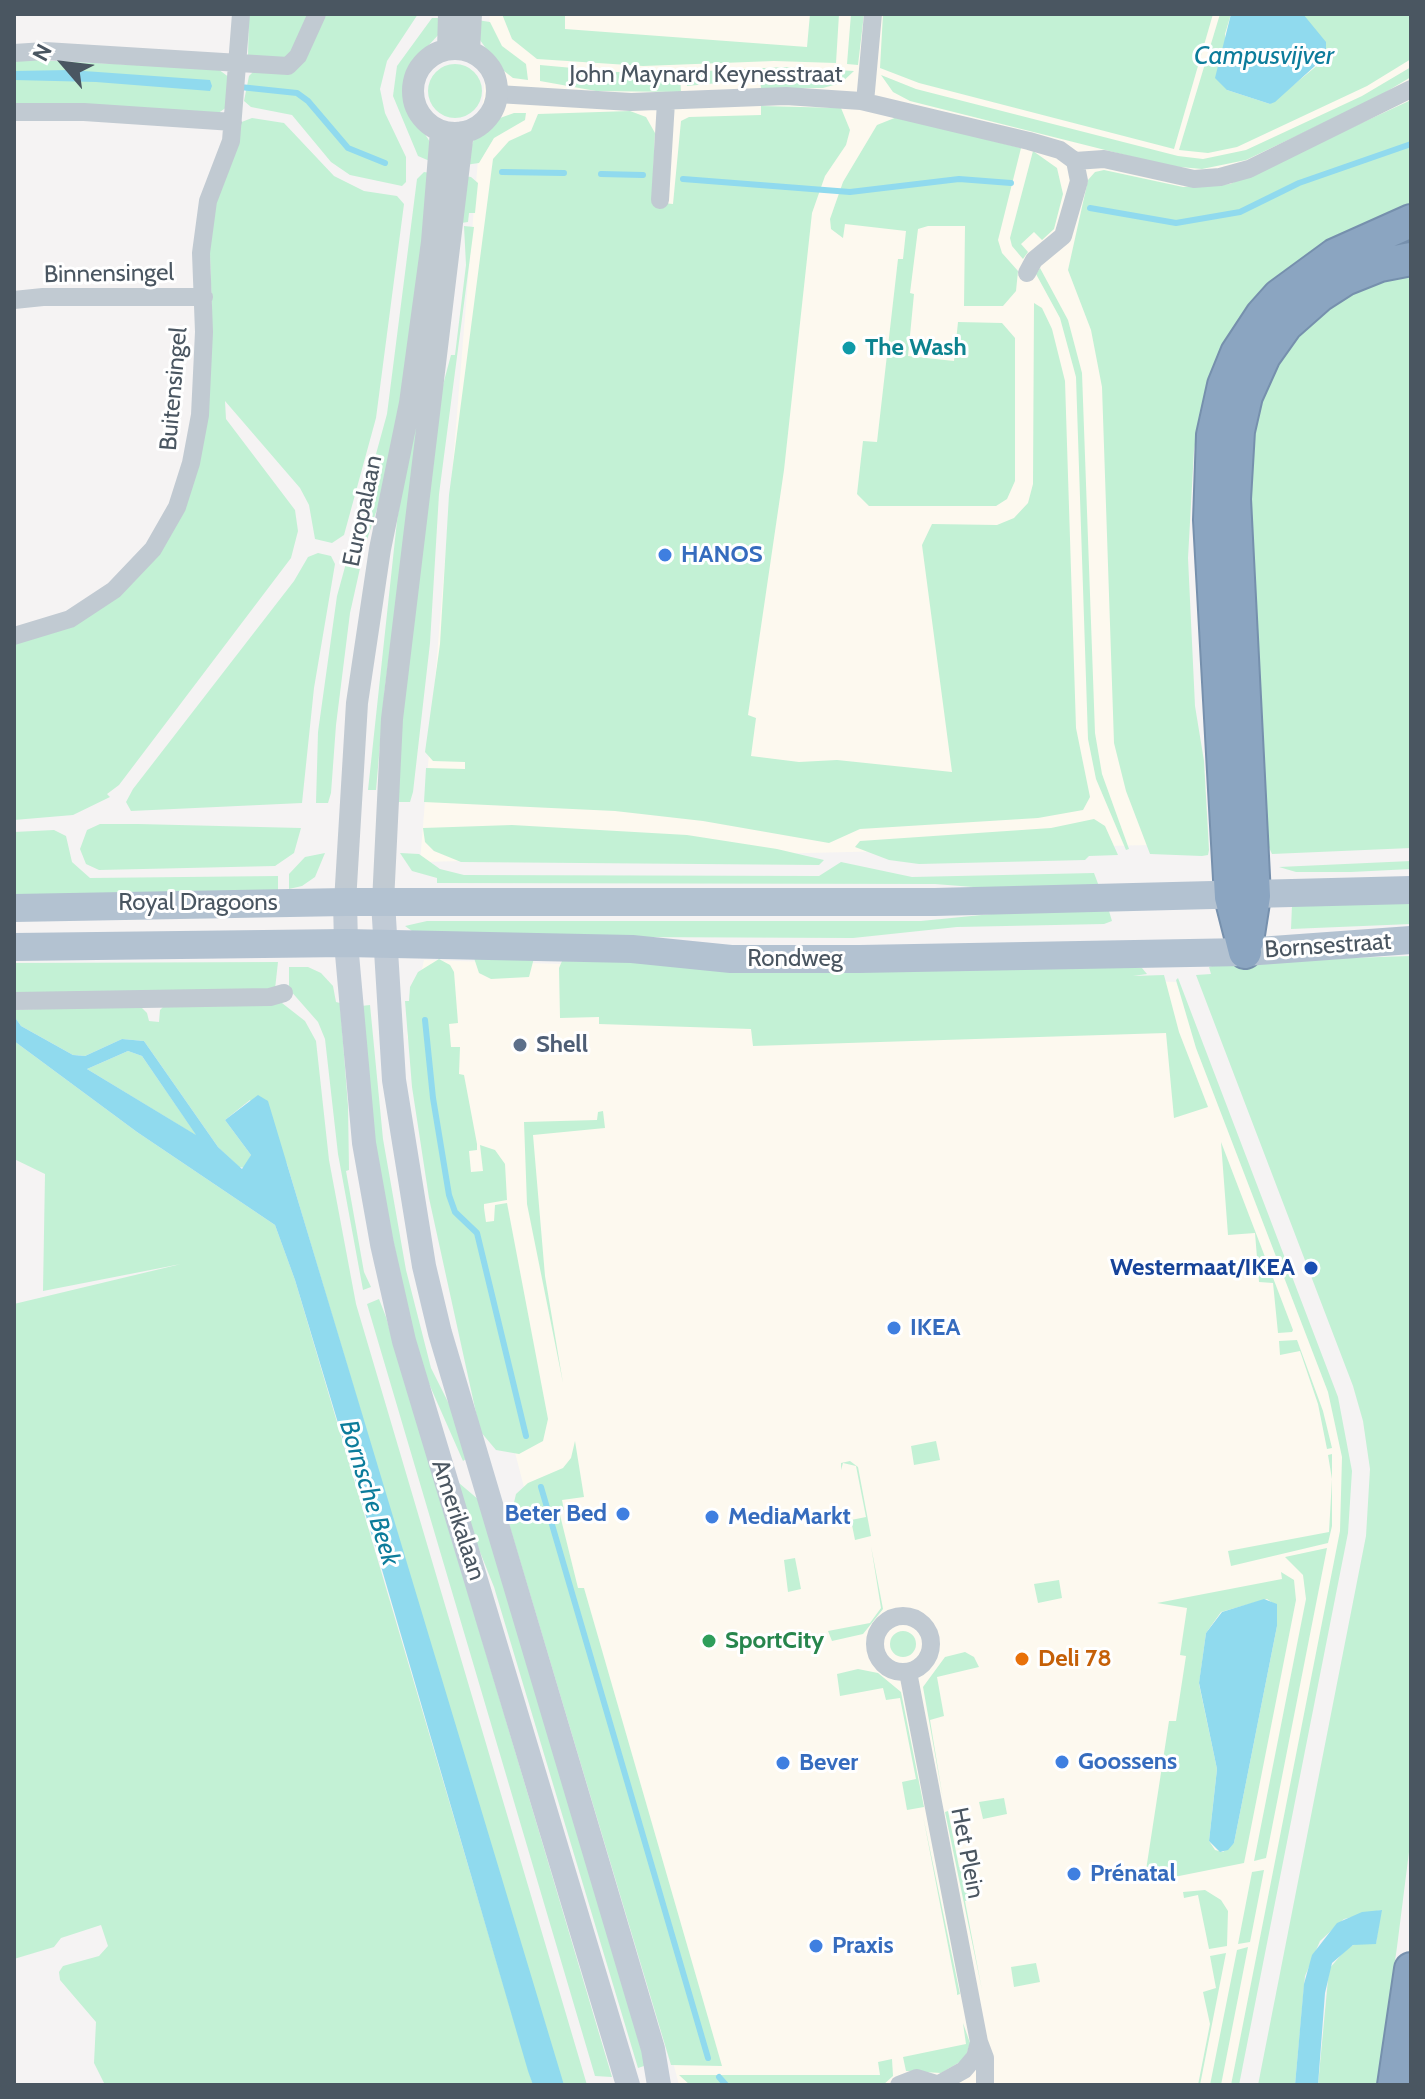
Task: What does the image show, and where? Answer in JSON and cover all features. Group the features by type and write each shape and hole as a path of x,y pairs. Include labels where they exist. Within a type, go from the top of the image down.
{"highway":[{"path":"1245,952 1210,520 1211,448 1224,385 1237,353 1279,296 1335,255 1411,221"},
{"path":"1242,896 1234,499 1238,431 1246,396 1264,356 1286,325 1320,295 1345,279 1380,265 1411,259"},
{"path":"1394,2085 1411,1969"}],"main road":[{"path":"383,902 1104,899 1411,890"},
{"name":"Amerikalaan","path":"345,902 364,1143 382,1244 413,1372 628,2085"},
{"name":"Royal Dragoons","path":"14,908 383,902"},
{"name":"Amerikalaan","path":"383,902 383,945 394,1080 412,1211 440,1333 653,2049 659,2085"},
{"name":"Bornsestraat","path":"1245,952 1411,940"},
{"name":"Royal Dragoons","path":"14,947 346,943"},
{"name":"Rondweg","path":"346,943 632,949 731,959 1245,952"},
{"path":"413,1372 437,1420 451,1462 465,1475 485,1481"}],"street":[{"name":"Buitensingel","path":"14,636 70,619 114,590 153,549 177,507 191,463 200,415 204,297 201,253 208,201 231,141 241,14"},
{"path":"14,53 45,51 288,66 294,62 317,14"},
{"path":"449,14 459,50"},
{"path":"459,50 471,14"},
{"path":"865,102 873,14"},
{"path":"459,50 486,61 493,71 497,94 489,117 452,132 425,122 418,112 412,87 422,63 459,50"},
{"name":"John Maynard Keynesstraat","path":"497,94 666,102 786,96 865,102 1029,141 1060,150 1075,161 1104,159 1185,178 1220,177 1249,169 1411,89"},
{"path":"660,200 666,102"},
{"path":"14,112 234,116"},
{"name":"Europalaan","path":"383,902 392,719 452,132"},
{"name":"Europalaan","path":"345,902 357,703 380,549 410,403 432,242 452,132"},
{"path":"1027,273 1034,260 1063,236 1079,181 1075,161"},
{"name":"Binnensingel","path":"14,300 43,297 204,297"},
{"path":"14,1001 270,997 284,993"},
{"name":"Het Plein","path":"908,1672 979,2042 985,2058 985,2085"},
{"path":"899,2085 917,2078 939,2085 964,2070 975,2057 979,2042"},
{"path":"653,2049 663,2060 673,2085"}],"shaded area":[{"path":"490,14 1411,14 1411,191 1323,228 1197,360 1177,464 1193,844 420,862"},
{"path":"424,960 1176,982 1315,1339 1344,1444 1347,1526 1233,2085 679,2085 407,1036"}],"green space":[{"path":"249,14 310,14 298,45 286,58 248,56"},
{"path":"324,14 418,14 387,61 380,89 385,113 406,157 406,182 402,186 350,175 331,162 292,115 251,107 244,101 249,76 253,72 282,72"},
{"path":"502,14 565,14 565,29 807,47 810,14 839,14 836,63 774,61 643,66 537,59 512,39"},
{"path":"851,14 864,14 858,65 847,64"},
{"path":"883,14 1213,14 1174,149 919,83 880,68"},
{"path":"1220,14 1231,14 1225,34 1227,90 1270,104 1324,60 1303,14 1411,14 1411,59 1367,86 1237,147 1208,153 1179,150"},
{"path":"432,18 444,18 440,33 416,59 405,87 410,111 430,142 432,162 418,156 393,96 397,66"},
{"path":"477,20 490,22 502,46 526,64 528,80 513,78 499,67 480,40"},
{"path":"14,59 218,69 230,78 227,107 217,114 14,105"},
{"path":"455,64 474,72 482,91 474,110 455,118 436,110 428,91 436,72"},
{"path":"540,65 617,72 680,72 681,92 596,91 540,81"},
{"path":"784,67 854,71 841,83 823,88 761,88 760,79 687,86 686,72"},
{"path":"1411,67 1411,77 1374,99 1246,160 1202,169 1169,166 910,101 893,92 881,75 916,89 1178,156 1203,159 1246,150 1362,96"},
{"path":"1411,100 1411,206 1325,244 1268,287 1246,310 1222,347 1208,381 1194,450 1188,558 1195,706 1204,761 1209,850 1208,855 1202,856 1150,854 1126,791 1114,743 1102,387 1091,330 1068,270 1088,180 1095,172 1104,170 1183,187 1230,184"},
{"path":"761,106 841,108 850,130 846,145 825,176 812,213 784,470 748,715 756,718 751,756 799,762 837,760 952,772 922,545 932,524 997,525 1014,518 1028,503 1033,484 1034,303 1042,308 1052,329 1065,381 1076,728 1090,797 1083,810 1038,818 860,829 829,843 703,821 615,811 424,802 426,768 465,769 465,762 433,761 425,752 440,644 449,495 493,159 509,141 531,131 538,114 630,111 646,117 655,133 652,202 673,204 681,121 689,117 761,115"},
{"path":"526,113 525,120 494,138 479,163 465,165 474,139 500,118"},
{"path":"897,117 1021,148 998,240 1002,253 1018,271 1016,291 1003,306 964,306 965,226 928,226 918,229 910,293 914,294 908,356 954,361 958,322 1002,323 1015,338 1015,481 1007,499 996,506 869,506 857,494 863,441 877,442 898,259 903,259 906,231 845,224 843,238 831,229 830,219 843,182 877,125"},
{"path":"252,118 284,123 334,176 364,191 397,196 404,204 376,418 344,535 332,543 315,539 309,505 300,488 225,401 226,419 295,510 298,531 291,558 119,785 107,794 110,797 73,815 14,820 14,644 63,629 176,523 212,313 209,226 239,123"},
{"path":"1033,151 1057,168 1063,194 1054,229 1042,240 1034,232 1021,244 1028,252 1023,259 1012,246 1010,238"},
{"path":"424,172 431,173 392,463 365,546 350,613 331,793 328,803 316,803 318,732 337,596 387,414 417,179"},
{"path":"453,175 385,687 376,790 368,790 397,521"},
{"path":"464,176 478,183 475,213 469,213 468,222 461,223"},
{"path":"464,226 474,227 439,494 430,643 413,792 410,802 398,802 402,720 436,411 451,355 455,355 466,265"},
{"path":"1040,268 1068,320 1082,373 1095,733 1102,774 1129,849 1126,850 1096,779 1088,739 1076,377 1060,318 1036,274"},
{"path":"1411,270 1411,848 1272,854 1266,841 1244,498 1249,432 1274,360 1327,303"},
{"path":"318,553 331,556 335,564 314,688 302,803 131,811 126,802 133,789 294,581 308,557"},
{"path":"1094,819 1105,826 1118,855 1089,856 1085,860 919,864 889,860 855,847 860,841 1051,828"},
{"path":"100,824 301,828 294,853 275,866 99,870 86,864 80,849 87,830"},
{"path":"512,825 687,835 824,860 819,865 461,862 434,851 425,842 423,828"},
{"path":"54,830 66,836 72,862 90,878 278,876 278,893 14,897 14,832"},
{"path":"325,853 315,877 302,886 289,889 289,874 305,857"},
{"path":"400,853 419,854 440,869 464,875 819,876 841,862 912,877 1094,873 1100,889 1011,890 935,884 437,883 437,878 412,871"},
{"path":"1411,861 1411,869 1351,872 1296,872 1279,867"},
{"path":"1411,900 1411,924 1291,929 1292,905"},
{"path":"1109,911 1112,921 1104,924 957,927 853,938 628,937 412,931 405,926 427,921 921,921 1012,912"},
{"path":"1411,956 1411,1836 1397,1947 1377,2085 1318,2085 1329,1969 1347,1948 1358,1943 1376,1943 1381,1910 1344,1919 1320,1941 1305,1976 1295,2085 1258,2085 1366,1536 1370,1469 1363,1421 1353,1386 1196,975 1211,974 1209,967 1215,965 1257,961"},
{"path":"474,958 534,958 529,977 491,979 479,973"},
{"path":"439,959 450,965 454,972 458,1023 449,1024 451,1047 460,1047 459,1074 464,1075 477,1144 477,1150 469,1151 471,1172 483,1171 480,1145 495,1150 505,1164 507,1200 484,1204 486,1222 494,1221 495,1205 507,1203 548,1419 543,1441 519,1454 496,1450 480,1431 429,1198 412,1087 405,1001 409,1001 410,987 418,972"},
{"path":"562,961 1142,968 1147,974 1133,976 1164,975 1179,1032 1208,1107 1174,1118 1166,1033 753,1046 751,1029 599,1024 599,1017 560,1018 559,968"},
{"path":"278,962 275,989 14,994 14,963"},
{"path":"289,967 308,967 321,973 333,986 336,1002 340,1003 348,1106 349,1170 346,1171 364,1272 371,1287 363,1290 338,1154 325,1039 318,1022 289,989"},
{"path":"1178,978 1338,1397 1352,1471 1348,1533 1239,2085 1231,2085 1340,1531 1342,1457 1328,1392 1196,1048 1176,980"},
{"path":"282,1003 305,1021 316,1041 329,1160 356,1304 587,2085 564,2085 555,2063 287,1164 250,1100 225,1120 251,1155 245,1168 239,1167 218,1147 144,1041 122,1039 85,1056 73,1055 21,1026 14,1016 14,1010 139,1005 147,1013 149,1021 159,1022 160,1010 166,1004"},
{"path":"370,1005 383,1139 406,1270 431,1368 452,1410 466,1459 463,1461 419,1361 376,1161 361,1006"},
{"path":"14,1041 137,1132 275,1225 295,1280 533,2085 105,2085 94,2063 96,2022 60,1980 59,1972 63,1966 99,1956 108,1946 101,1925 61,1938 54,1947 14,1959 14,1304 181,1264 43,1291 45,1174 14,1159"},
{"path":"128,1051 142,1056 197,1136 87,1069"},
{"path":"603,1111 605,1128 533,1135 545,1276 563,1383 527,1204 524,1122 597,1120 598,1112"},
{"path":"1221,1142 1292,1332 1278,1333 1273,1283 1259,1282 1255,1233 1228,1235"},
{"path":"379,1299 612,2077 595,2076 367,1304"},
{"path":"1297,1340 1323,1411 1332,1448 1327,1449 1318,1404 1300,1351 1280,1355 1279,1341"},
{"path":"575,1441 584,1497 562,1500 564,1510 559,1511 578,1588 584,1588 722,2066 671,2065 509,1524 516,1494 528,1483 563,1468 571,1458"},
{"path":"936,1441 940,1460 914,1465 911,1446"},
{"path":"1332,1454 1332,1479 1328,1455"},
{"path":"850,1461 858,1467 871,1536 855,1540 851,1520 866,1517 856,1466 843,1463 841,1470 841,1463"},
{"path":"1332,1479 1332,1526 1328,1543 1231,1566 1228,1551 1329,1532"},
{"path":"459,1483 479,1500 647,2065 638,2068 494,1587 462,1507"},
{"path":"871,1546 883,1609 863,1634 832,1641 828,1631 870,1623 881,1608"},
{"path":"1327,1548 1266,1858 1254,1861 1306,1599 1303,1575 1285,1557"},
{"path":"795,1558 801,1589 788,1592 784,1560"},
{"path":"1281,1572 1294,1580 1296,1600 1244,1863 1144,1883 1169,1721 1176,1721 1186,1656 1180,1655 1187,1608 1157,1603 1282,1579","holes":["1267,1599 1277,1606 1277,1626 1234,1843 1223,1852 1215,1850 1209,1841 1217,1769 1199,1684 1206,1633 1221,1612"]},
{"path":"1059,1580 1062,1598 1038,1603 1034,1584"},
{"path":"903,1631 912,1635 916,1644 912,1653 903,1657 894,1653 890,1644 894,1635"},
{"path":"965,1652 974,1657 979,1667 937,1677 944,1716 930,1720 943,1799 923,1687 945,1657"},
{"path":"858,1669 878,1673 901,1692 924,1807 907,1810 902,1782 916,1779 900,1698 886,1700 883,1688 840,1696 837,1674"},
{"path":"1004,1798 1007,1814 983,1819 979,1802"},
{"path":"948,1811 959,1867 973,1866 979,1898 965,1901 982,1990 945,1812"},
{"path":"923,1816 960,1994 957,1995 957,1992"},
{"path":"1264,1870 1250,1942 1238,1944 1252,1872"},
{"path":"1205,1890 1221,1900 1228,1911 1227,1946 1209,1949 1198,1895 1184,1898 1183,1892"},
{"path":"1248,1947 1221,2085 1210,2085 1237,1950"},
{"path":"1226,1953 1198,2085 1210,2024 1203,1992 1216,1988 1210,1956"},
{"path":"1036,1963 1040,1982 1014,1987 1011,1967"},
{"path":"963,2023 970,2043 965,2059 941,2073 906,2071 903,2057 966,2044"},
{"path":"892,2059 893,2076 883,2085 690,2085 679,2075 880,2075 878,2062"}],"water":[{"name":"Campusvijver","path":"1231,14 1303,14 1326,42 1326,56 1270,104 1227,90 1215,78"},
{"path":"70,70 210,80 212,86 210,91 96,82 14,80 14,71"},
{"name":"Bornsche Beek","path":"14,1016 21,1026 73,1055 85,1056 122,1039 144,1041 218,1147 242,1169 251,1155 225,1120 258,1095 268,1101 564,2085 533,2085 528,2071 378,1556 295,1280 275,1225 137,1132 14,1041","holes":["128,1051 142,1056 196,1135 87,1069"]},
{"path":"1264,1599 1277,1604 1277,1626 1234,1843 1228,1850 1220,1852 1209,1841 1217,1769 1199,1683 1206,1633 1222,1612"},
{"path":"1382,1910 1376,1944 1353,1945 1332,1963 1325,1993 1318,2085 1295,2085 1304,1984 1312,1955 1337,1923 1362,1912"}],"waterway":[{"path":"240,87 297,93 308,101 348,148 385,163"},
{"path":"1090,208 1176,223 1240,212 1299,183 1411,144"},
{"path":"502,172 564,173"},
{"path":"601,174 643,175"},
{"path":"683,179 850,192 959,179 1011,183"},
{"path":"425,1020 433,1098 449,1195 455,1212 477,1233 526,1436"},
{"path":"541,1487 708,2058"},
{"path":"719,2077 726,2085"}],"place":[{"name":"The Wash","path":"849,348"},
{"name":"HANOS","path":"665,555"},
{"name":"Shell","path":"520,1045"},
{"name":"Westermaat/IKEA","path":"1311,1268"},
{"name":"IKEA","path":"894,1328"},
{"name":"Beter Bed","path":"623,1514"},
{"name":"MediaMarkt","path":"712,1517"},
{"name":"SportCity","path":"709,1641"},
{"name":"Deli 78","path":"1022,1659"},
{"name":"Goossens","path":"1062,1762"},
{"name":"Bever","path":"783,1763"},
{"name":"Prénatal","path":"1074,1874"},
{"name":"Praxis","path":"816,1946"}]}
